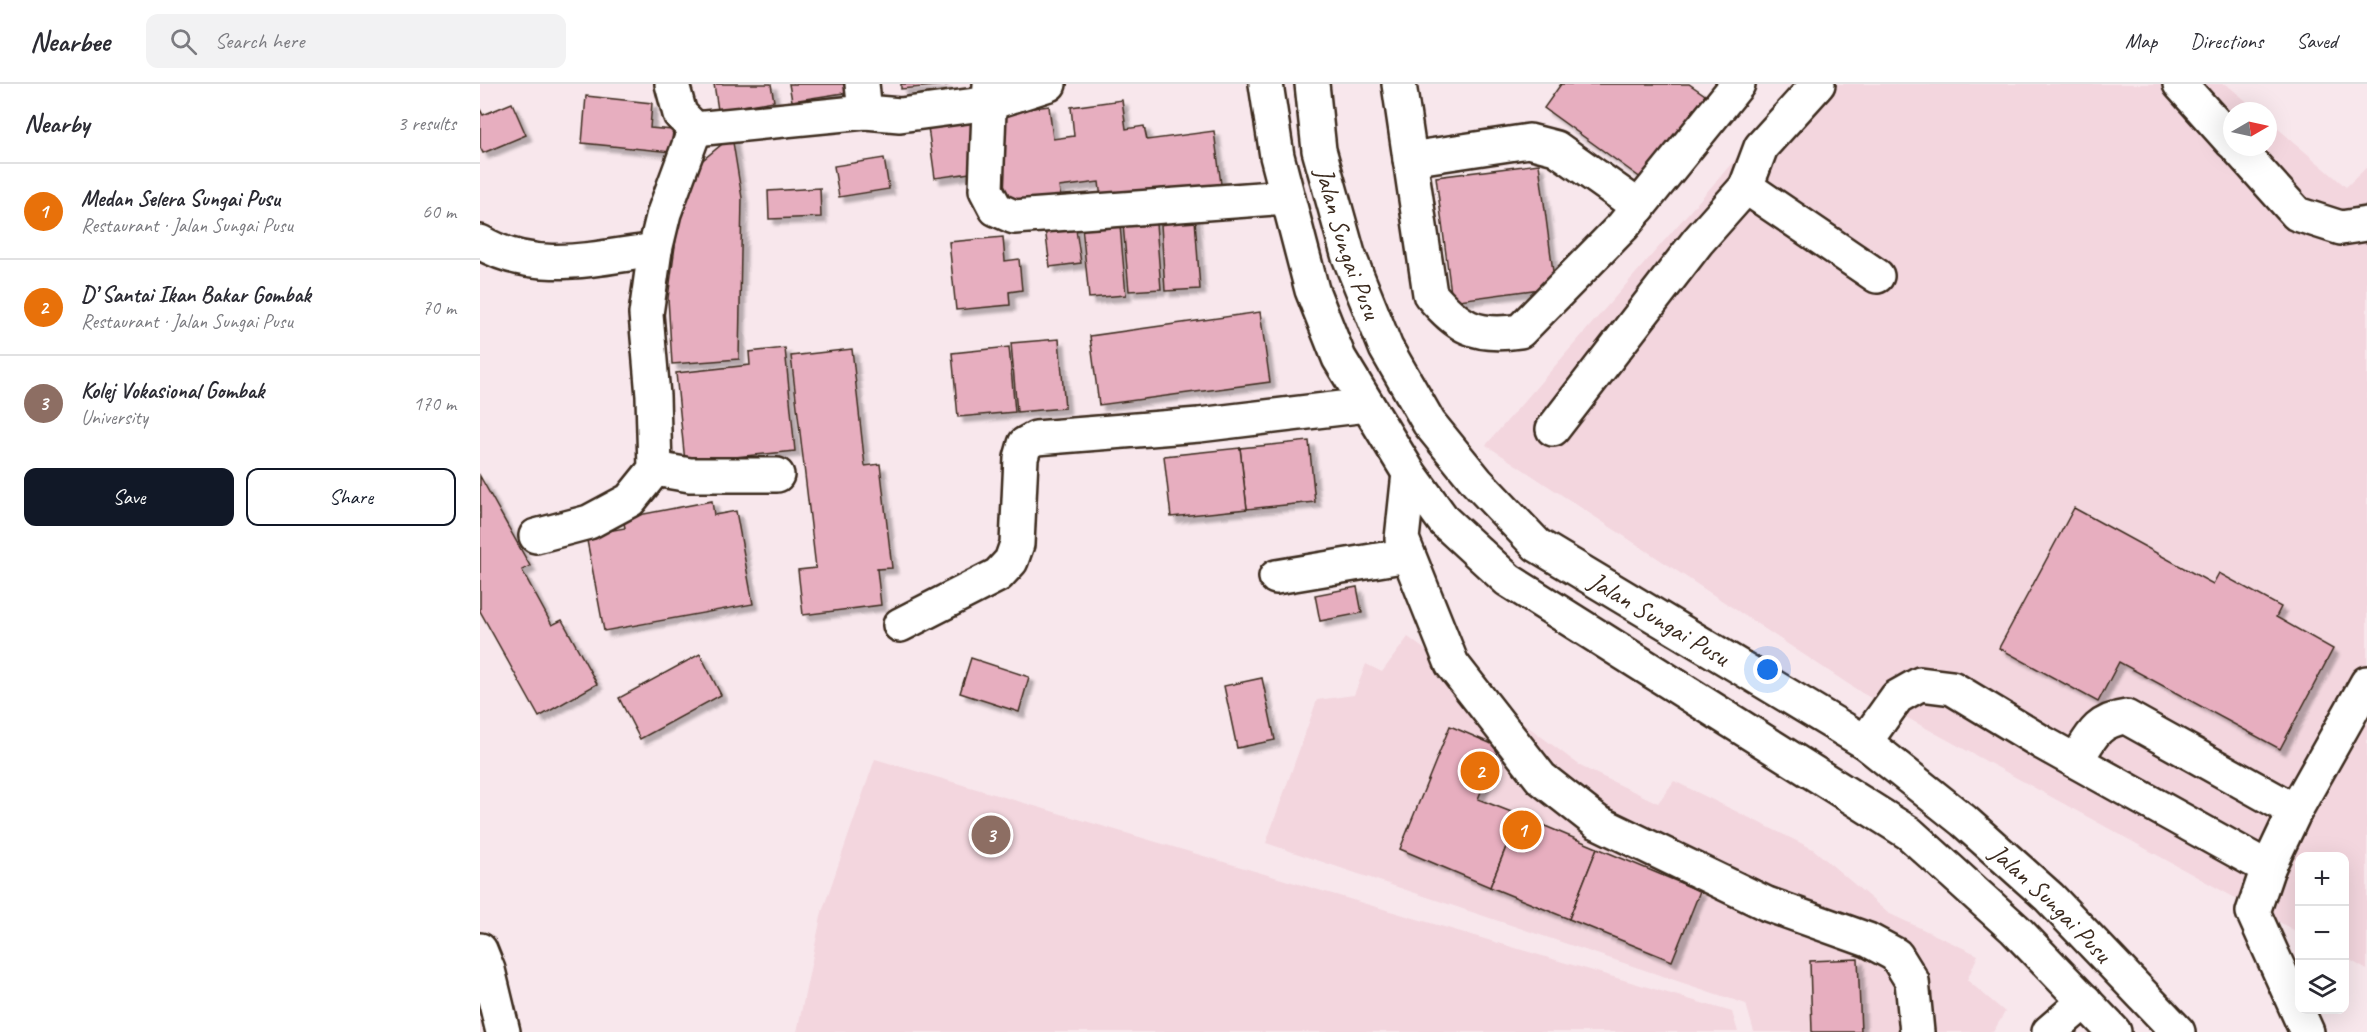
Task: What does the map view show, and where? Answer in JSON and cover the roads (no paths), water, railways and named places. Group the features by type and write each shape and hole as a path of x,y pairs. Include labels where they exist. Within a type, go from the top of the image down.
{"main road":[{"path":"672,84 680,114 695,129"},
{"path":"695,129 864,98 900,115 990,94 1049,84"},
{"name":"Jalan Sungai Pusu","path":"1266,84 1277,156 1287,197 1312,290 1339,358 1409,473 1444,521 1508,580 1909,833 2015,929 2114,1032"},
{"name":"Jalan Sungai Pusu","path":"1312,84 1318,150 1348,254 1386,348 1429,423 1477,482 1537,545 1865,742 1964,821 2049,897 2178,1032"},
{"path":"1399,84 1430,294 1449,316 1473,331 1500,334 1520,331 1638,207 1738,84"},
{"path":"1553,429 1698,241 1746,187 1761,147 1818,84"},
{"path":"2180,84 2223,132"},
{"path":"990,94 986,190 996,209 1014,217 1287,197"},
{"path":"536,536 589,522 630,500 655,469 653,396 646,314 655,250 664,213 695,129"},
{"path":"1410,159 1529,141 1556,148 1638,207"},
{"path":"2245,156 2297,214 2354,226"},
{"path":"1746,187 1877,276"},
{"path":"480,242 497,252 519,259 555,263 655,250"},
{"path":"900,625 998,574 1011,561 1017,544 1021,458 1025,444 1036,438 1199,425 1367,405"},
{"path":"655,469 690,475 777,475"},
{"path":"1409,473 1402,538 1452,664 1540,778 1598,822 1767,904 1868,940 1896,955 1912,981 1917,1032"},
{"path":"1275,577 1408,555"},
{"path":"2307,1032 2253,912 2268,868 2295,811 2367,683"},
{"path":"1865,742 1897,697 1920,684 1953,688 2076,761 2268,868"},
{"path":"2076,761 2093,732 2109,719 2126,717 2295,811"},
{"path":"480,950 488,970 503,1032"},
{"path":"2049,1032 2085,1001"}],"place":[{"name":"D’ Santai Ikan Bakar Gombak","path":"1480,771"},
{"name":"Medan Selera Sungai Pusu","path":"1522,830"},
{"name":"Kolej Vokasional Gombak","path":"991,835"}]}
